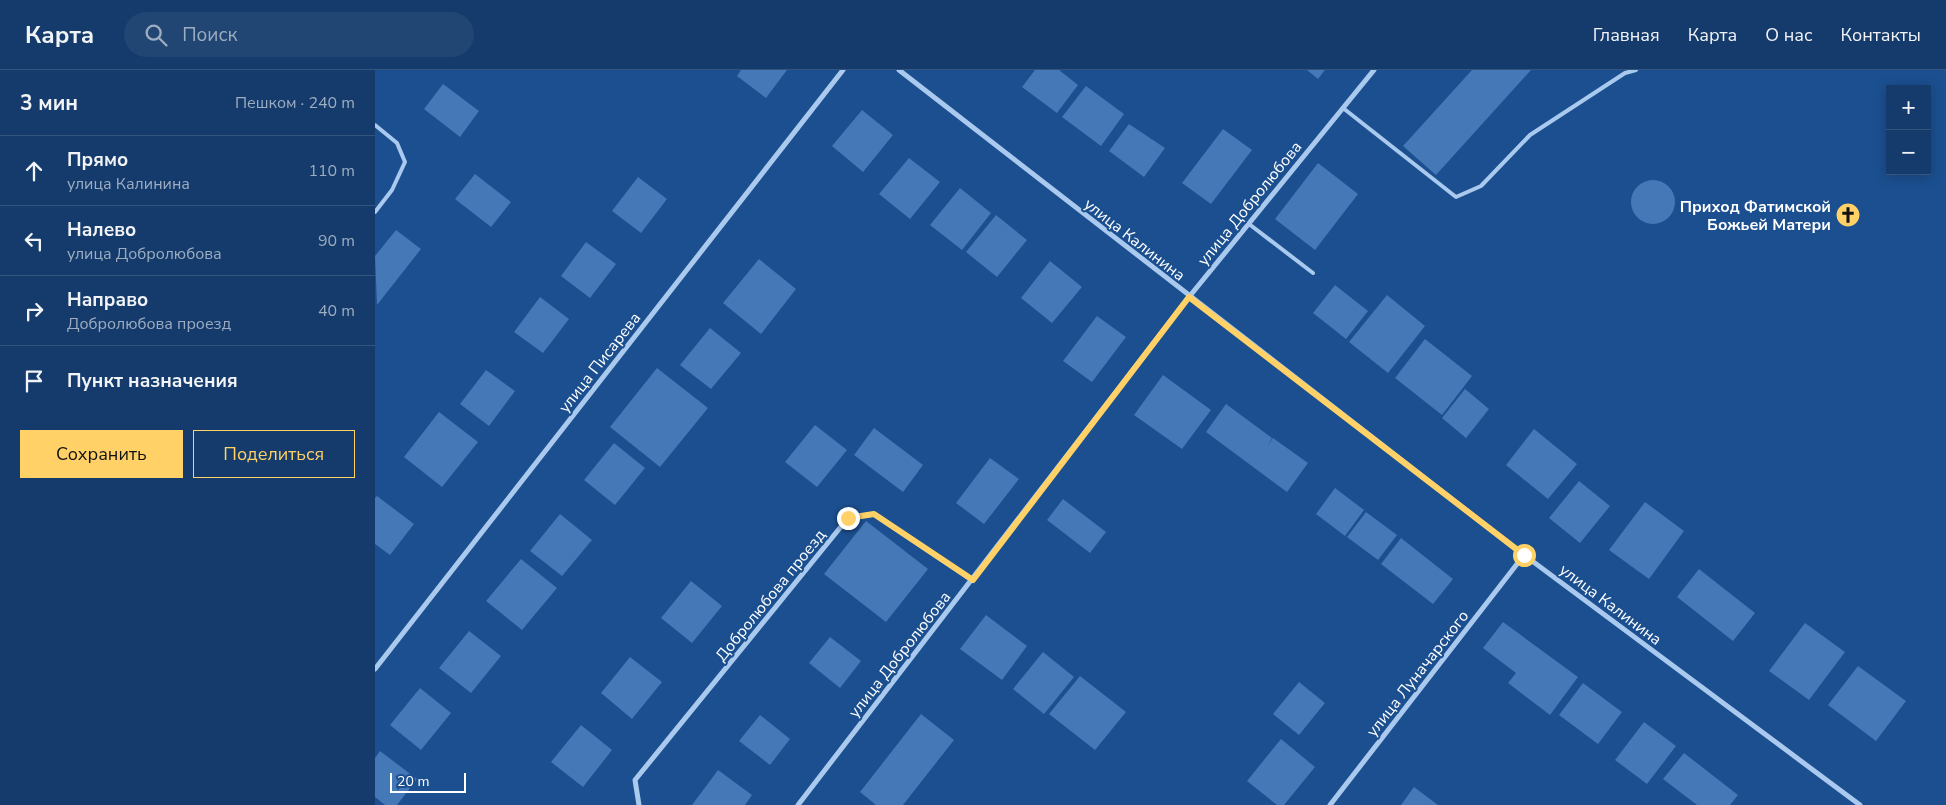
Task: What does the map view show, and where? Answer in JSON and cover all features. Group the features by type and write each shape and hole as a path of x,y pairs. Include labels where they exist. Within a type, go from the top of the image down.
{"street":[{"name":"улица Писарева","path":"375,669 843,70"},
{"name":"улица Калинина","path":"899,70 1189,297 1524,555 1860,805"},
{"name":"улица Добролюбова","path":"798,805 1189,297 1374,70"},
{"name":"Добролюбова проезд","path":"639,805 635,780 848,518 874,514 973,580"},
{"name":"улица Луначарского","path":"1330,805 1524,555"}],"lane":[{"path":"1343,108 1456,197 1481,186 1530,135 1625,73 1636,70"},
{"path":"375,124 397,143 405,162 391,190 375,212"},
{"path":"1249,224 1313,274"}],"building":[{"path":"741,70 787,70 766,98 737,76"},
{"path":"1035,70 1059,70 1078,85 1057,113 1022,87"},
{"path":"1307,70 1325,70 1318,79"},
{"path":"1472,70 1531,70 1436,175 1403,146"},
{"path":"443,84 479,111 460,137 424,109"},
{"path":"1086,86 1124,114 1101,146 1062,117"},
{"path":"862,110 893,135 863,172 832,146"},
{"path":"1129,124 1165,148 1144,177 1109,151"},
{"path":"1223,129 1252,150 1211,204 1182,183"},
{"path":"909,158 940,182 910,219 879,194"},
{"path":"1318,163 1358,194 1315,250 1275,219"},
{"path":"475,174 511,202 491,227 455,199"},
{"path":"638,177 667,199 641,233 612,211"},
{"path":"1657,180 1669,186 1674,193 1674,211 1669,218 1662,223 1649,224 1641,221 1634,214 1631,198 1634,190 1641,183"},
{"path":"960,188 991,213 962,250 930,225"},
{"path":"996,215 1027,240 997,277 966,252"},
{"path":"396,230 421,249 377,305 375,256"},
{"path":"586,242 616,264 590,298 561,276"},
{"path":"759,259 796,289 761,334 723,303"},
{"path":"1050,261 1082,287 1052,323 1021,298"},
{"path":"1335,285 1368,311 1346,339 1313,313"},
{"path":"1387,295 1425,326 1388,373 1349,342"},
{"path":"540,297 569,319 543,353 514,332"},
{"path":"1097,316 1126,337 1092,382 1063,361"},
{"path":"710,328 741,353 711,389 680,365"},
{"path":"1425,339 1472,376 1442,415 1395,378"},
{"path":"657,368 708,408 660,467 610,427"},
{"path":"486,370 515,391 489,426 460,404"},
{"path":"1163,375 1211,410 1182,449 1134,415"},
{"path":"1465,389 1489,409 1466,438 1442,418"},
{"path":"1226,404 1272,438 1268,445 1273,438 1308,463 1287,492 1206,432"},
{"path":"439,412 478,442 442,487 404,457"},
{"path":"815,425 847,450 817,487 785,462"},
{"path":"874,428 923,465 903,492 854,455"},
{"path":"1534,429 1577,464 1548,499 1506,465"},
{"path":"614,443 645,468 615,505 584,480"},
{"path":"990,458 1019,479 984,524 956,503"},
{"path":"1579,481 1610,506 1580,543 1549,518"},
{"path":"1335,488 1364,510 1345,536 1316,514"},
{"path":"377,496 414,524 390,555 375,544 375,498"},
{"path":"1063,499 1106,532 1090,553 1047,520"},
{"path":"1645,502 1684,531 1649,579 1609,550"},
{"path":"1366,512 1397,535 1378,560 1347,537"},
{"path":"560,514 592,540 562,576 530,551"},
{"path":"866,521 928,569 886,622 824,574"},
{"path":"1401,538 1453,579 1433,604 1381,564"},
{"path":"521,559 557,588 522,630 486,601"},
{"path":"1699,569 1755,613 1733,641 1677,597"},
{"path":"691,581 722,606 692,643 661,618"},
{"path":"986,615 1027,646 1002,680 960,649"},
{"path":"1503,622 1578,677 1550,715 1508,683 1516,673 1483,648"},
{"path":"1805,623 1845,652 1809,700 1769,671"},
{"path":"469,631 501,656 471,693 439,668"},
{"path":"830,637 861,661 840,688 809,663"},
{"path":"1043,652 1074,677 1044,714 1013,689"},
{"path":"630,657 662,682 632,719 601,693"},
{"path":"1858,666 1906,701 1876,741 1828,705"},
{"path":"1080,676 1126,712 1095,750 1049,714"},
{"path":"1299,682 1325,703 1299,735 1273,714"},
{"path":"1583,683 1622,712 1598,744 1559,715"},
{"path":"420,688 451,713 421,750 390,725"},
{"path":"921,714 954,740 903,805 876,805 860,792"},
{"path":"760,715 790,739 770,765 739,741"},
{"path":"1644,722 1676,746 1647,784 1615,760"},
{"path":"581,725 612,750 583,787 551,762"},
{"path":"1281,739 1315,767 1284,805 1277,805 1247,781"},
{"path":"380,751 417,779 397,805 385,805 375,797 375,758"},
{"path":"1684,753 1738,795 1730,805 1697,805 1663,779"},
{"path":"718,770 752,795 745,805 692,805"},
{"path":"1414,787 1438,805 1401,805"}],"place":[{"name":"Приход Фатимской Божьей Матери","path":"1848,215"}],"route":[{"path":"848,518 874,514 973,580 1189,297 1524,555"}]}
